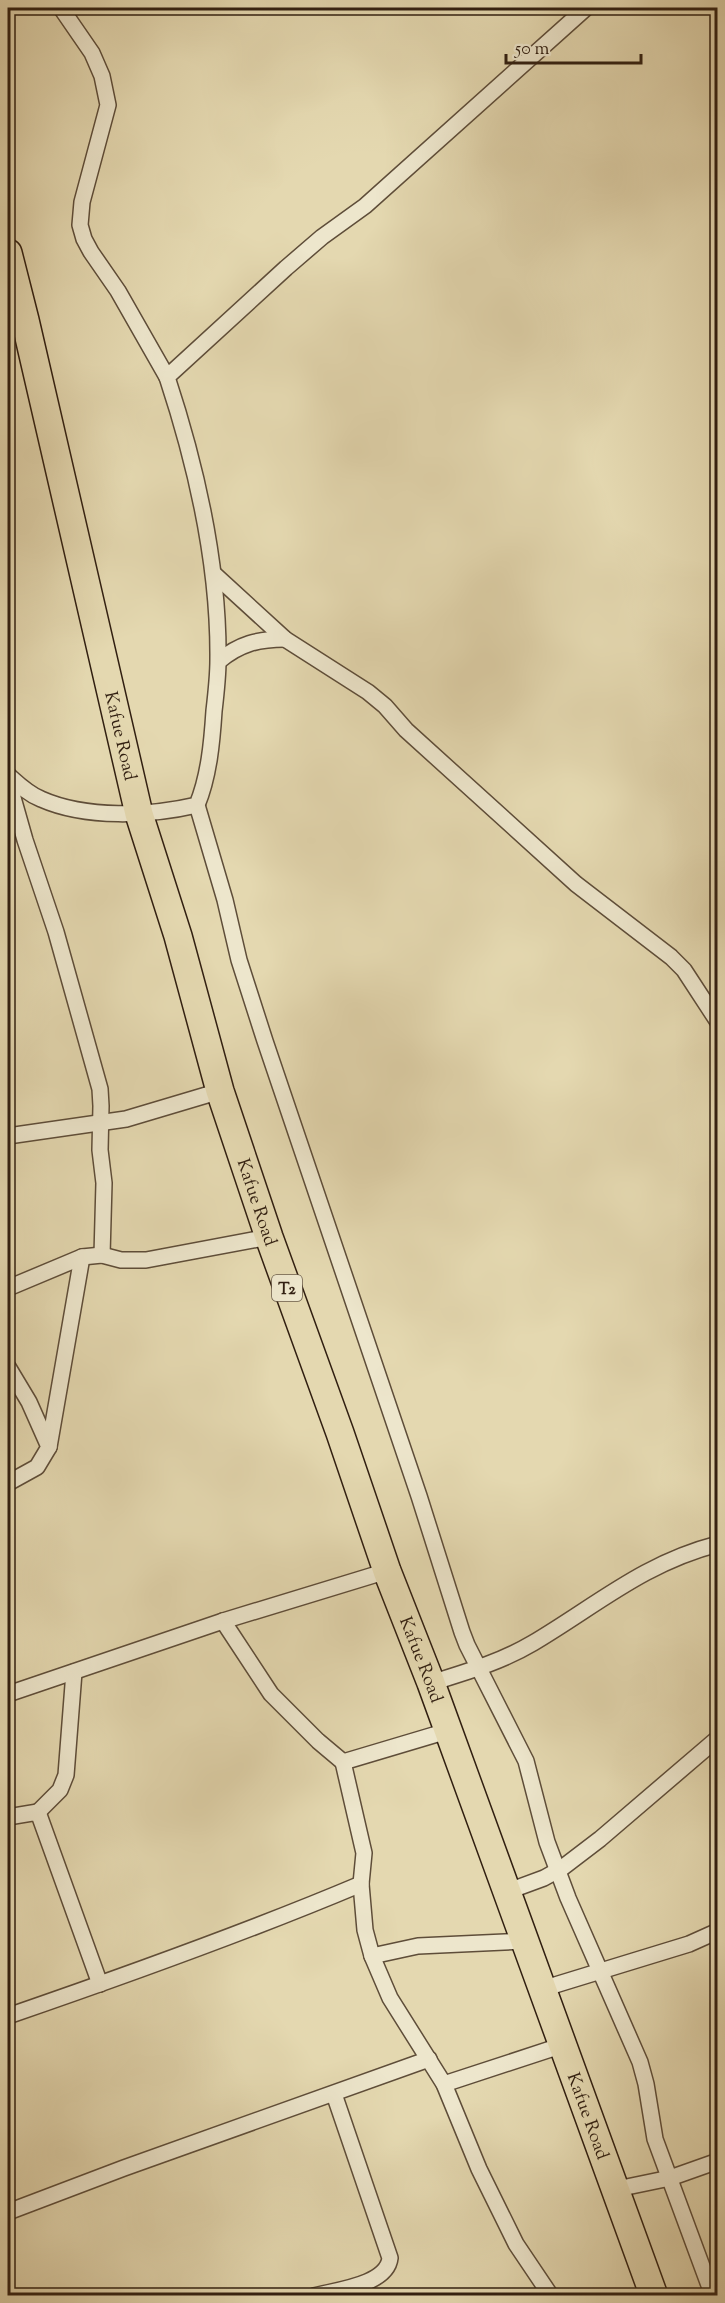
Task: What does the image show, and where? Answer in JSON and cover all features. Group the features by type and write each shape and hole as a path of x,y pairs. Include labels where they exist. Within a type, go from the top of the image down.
{"highway":[{"name":"Kafue Road","path":"8,253 16,314 139,814 178,936 220,1091 387,1571 431,1683 654,2295"}],"street":[{"path":"61,8 92,53 102,76 108,105 82,202 80,225 84,239 118,291 167,377 189,447 200,494 214,574 219,661 212,733 203,789 197,805 225,900 239,960 419,1496 462,1632 526,1761 544,1832 558,1870 599,1971 640,2062 655,2139 714,2295"},
{"path":"167,377 286,268 322,237 365,206 586,8"},
{"path":"214,574 285,639 368,692 385,706 406,730 576,884 664,951 684,970 717,1022"},
{"path":"219,661 231,650 248,643 268,639 285,639"},
{"path":"8,775 22,788 41,800 90,811 139,814 197,805"},
{"path":"8,780 24,840 68,971 99,1089 100,1150 104,1184 102,1255"},
{"path":"8,1137 101,1123 156,1111 220,1091"},
{"path":"8,1288 82,1257 102,1255 121,1260 146,1260 269,1237"},
{"path":"8,1483 37,1467 49,1447 82,1257"},
{"path":"8,1367 29,1402 49,1447"},
{"path":"431,1683 505,1658 661,1563 717,1544"},
{"path":"8,1694 223,1621 387,1571"},
{"path":"223,1621 271,1694 318,1742 344,1762 364,1852 361,1884 365,1930 372,1956 390,1998 444,2084 479,2169 516,2244 551,2295"},
{"path":"8,1817 38,1812 60,1790 66,1775 74,1672"},
{"path":"344,1762 447,1731"},
{"path":"506,1892 525,1886 558,1870 600,1839 717,1738"},
{"path":"38,1812 100,1984"},
{"path":"8,2016 292,1913 361,1884"},
{"path":"542,1989 689,1944 717,1931"},
{"path":"372,1956 418,1946 524,1941"},
{"path":"444,2084 563,2045"},
{"path":"8,2212 429,2059"},
{"path":"314,2295 376,2278 385,2272 390,2258 334,2094"},
{"path":"617,2189 670,2178 717,2161"}]}
